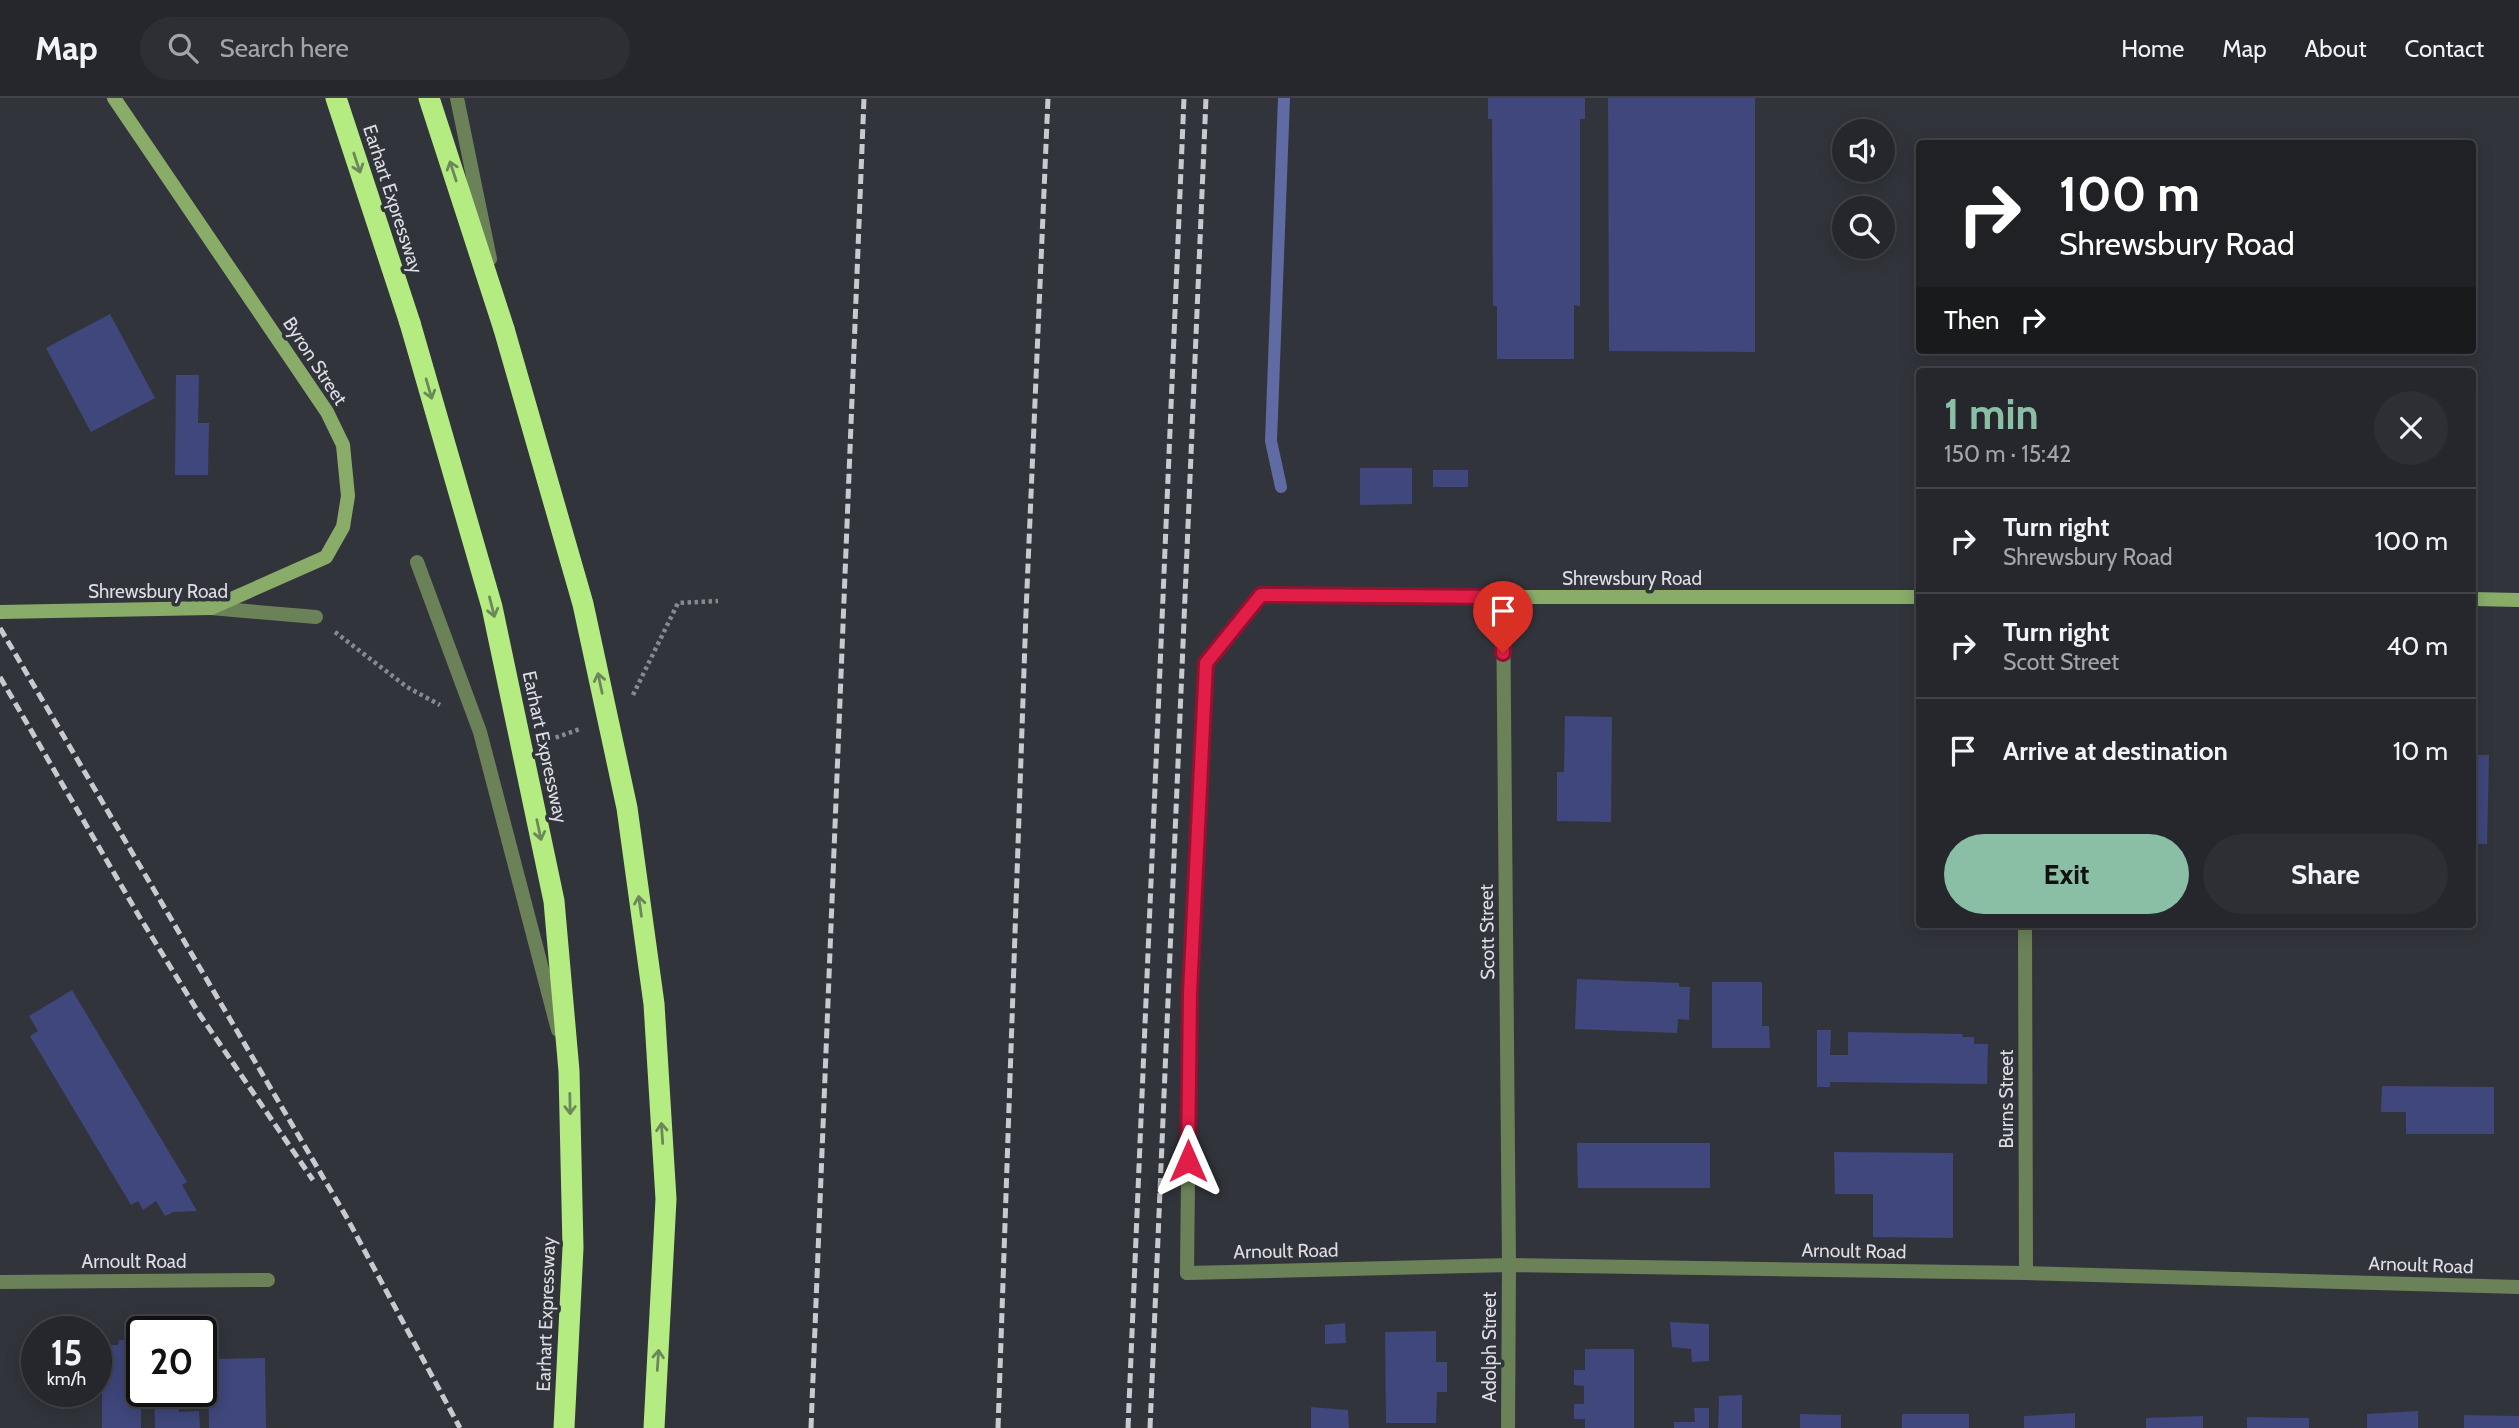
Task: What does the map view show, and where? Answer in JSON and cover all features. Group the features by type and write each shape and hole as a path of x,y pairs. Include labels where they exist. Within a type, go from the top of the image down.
{"highway":[{"name":"Earhart Expressway","path":"336,98 410,323 492,607 554,901 569,1071 573,1248 564,1428"},
{"path":"429,98 505,329 583,604 627,808 650,978 666,1199 654,1428"}],"street":[{"name":"Byron Street","path":"114,98 327,412 343,445 348,496 343,527 326,557 211,608"},
{"path":"457,98 505,329"},
{"path":"417,562 480,732 569,1071"},
{"name":"Shrewsbury Road","path":"1187,1273 1190,993 1206,663 1261,595 1916,597"},
{"name":"Scott Street","path":"1503,597 1509,1265"},
{"path":"2476,599 2519,600"},
{"name":"Shrewsbury Road","path":"0,612 211,608 316,617"},
{"name":"Burns Street","path":"2025,928 2026,1273"},
{"name":"Arnoult Road","path":"1187,1273 1509,1265 2026,1273 2519,1287"},
{"name":"Adolph Street","path":"1508,1428 1509,1265"},
{"name":"Arnoult Road","path":"0,1282 268,1279"}],"building":[{"path":"1488,98 1585,98 1585,119 1580,119 1580,306 1574,305 1574,359 1497,359 1497,306 1493,306 1492,119 1488,119"},
{"path":"1608,98 1755,98 1755,352 1609,351"},
{"path":"110,314 155,398 91,432 46,348"},
{"path":"176,375 199,375 198,423 209,423 208,475 175,475"},
{"path":"1360,468 1412,468 1412,504 1360,505"},
{"path":"1433,470 1468,470 1468,487 1433,487"},
{"path":"1565,716 1612,717 1611,822 1557,821 1557,772 1564,772"},
{"path":"2476,755 2489,755 2487,844 2476,844"},
{"path":"1577,979 1679,983 1679,987 1690,987 1689,1020 1678,1019 1677,1033 1575,1029"},
{"path":"1712,982 1762,982 1762,1026 1769,1026 1770,1048 1712,1048"},
{"path":"72,990 187,1182 182,1185 197,1211 173,1212 165,1216 156,1201 143,1210 138,1201 131,1205 30,1036 38,1031 29,1016"},
{"path":"1817,1030 1831,1030 1830,1055 1848,1055 1848,1032 1963,1034 1962,1037 1974,1037 1974,1044 1988,1044 1987,1084 1830,1082 1830,1087 1817,1087"},
{"path":"2382,1086 2494,1087 2494,1134 2406,1134 2406,1112 2381,1112"},
{"path":"1577,1143 1710,1143 1710,1188 1578,1188"},
{"path":"1834,1152 1953,1153 1953,1238 1873,1237 1873,1194 1835,1194"},
{"path":"1670,1322 1709,1324 1709,1361 1692,1362 1691,1349 1672,1347"},
{"path":"1345,1323 1346,1343 1325,1344 1325,1325"},
{"path":"1436,1331 1436,1362 1447,1362 1447,1392 1437,1392 1436,1423 1386,1423 1385,1332"},
{"path":"119,1340 126,1340 126,1407 141,1407 141,1428 102,1428 102,1407 112,1407 112,1345 118,1345"},
{"path":"1585,1349 1634,1349 1634,1428 1585,1428 1585,1419 1574,1419 1574,1404 1584,1404 1584,1386 1574,1385 1574,1370 1585,1370"},
{"path":"265,1358 266,1428 209,1428 209,1407 217,1407 217,1359"},
{"path":"1742,1395 1742,1428 1718,1428 1719,1396"},
{"path":"154,1407 179,1407 179,1412 199,1411 200,1428 155,1428"},
{"path":"1311,1407 1348,1410 1349,1428 1311,1428"},
{"path":"1694,1408 1709,1408 1709,1428 1674,1428 1674,1422 1695,1422"},
{"path":"2418,1411 2418,1428 2367,1428 2367,1414"},
{"path":"2075,1413 2075,1428 2024,1428 2024,1416"},
{"path":"1800,1414 1841,1415 1841,1428 1800,1428"},
{"path":"1902,1414 1969,1414 1969,1428 1902,1428"},
{"path":"2464,1415 2519,1416 2519,1428 2464,1428"},
{"path":"2203,1416 2203,1428 2146,1428 2146,1418"},
{"path":"2247,1417 2309,1418 2309,1428 2247,1428"}],"waterway":[{"path":"1281,487 1271,441 1284,98"}],"railway":[{"path":"811,1428 864,98"},
{"path":"998,1428 1026,612 1048,98"},
{"path":"1128,1428 1184,98"},
{"path":"1150,1428 1206,98"},
{"path":"0,628 347,1218 460,1428"},
{"path":"0,677 200,1015 313,1180"}],"route":[{"path":"1188,1161 1190,993 1206,663 1261,595 1503,597 1503,653"}]}
